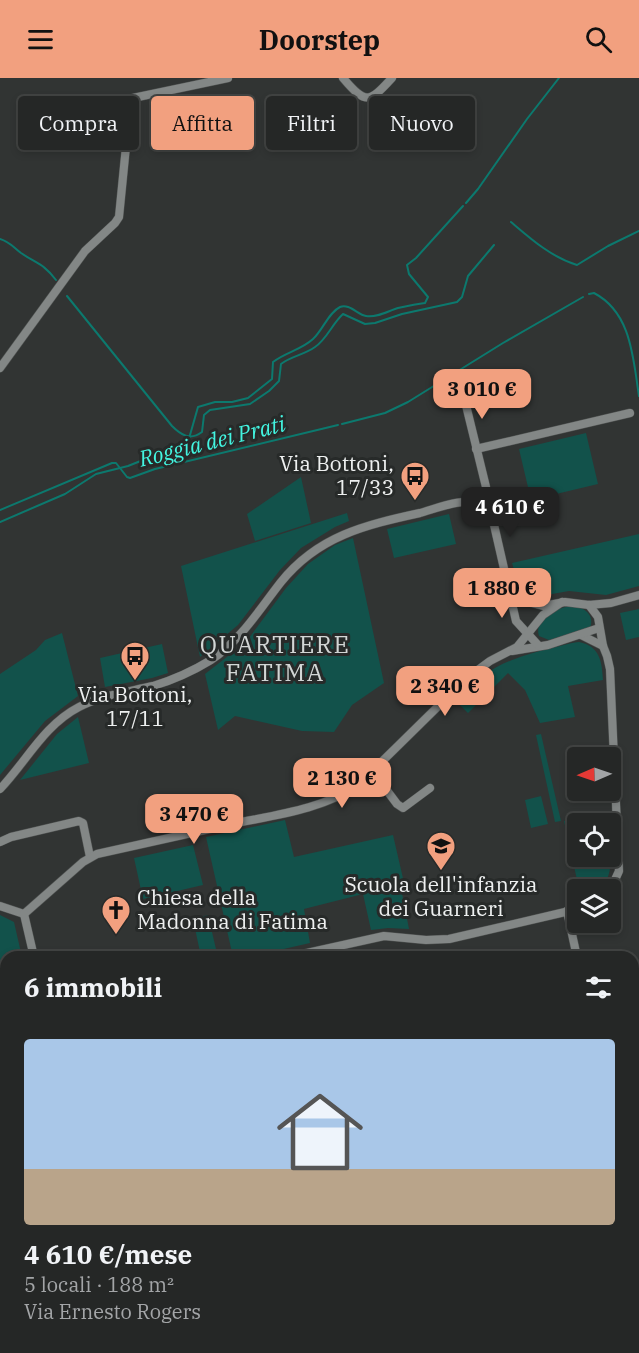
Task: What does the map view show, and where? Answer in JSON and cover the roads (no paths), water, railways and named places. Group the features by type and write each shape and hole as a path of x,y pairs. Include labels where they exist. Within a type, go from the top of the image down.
{"street":[{"path":"0,368 85,251 119,217 129,114 133,98 228,78"},
{"path":"343,78 356,93 367,98 375,96 392,78"},
{"path":"464,397 486,487 482,504"},
{"path":"476,449 630,413"},
{"path":"0,789 43,736 76,708 100,698 164,682 198,668 236,640 298,563 332,539 383,521 467,502 482,504 492,516 516,621 532,637 548,645 599,628"},
{"path":"507,588 524,601 543,606 562,602 589,605 611,603 639,595"},
{"path":"510,651 517,651 532,637 543,615 562,602"},
{"path":"598,617 611,603"},
{"path":"589,605 598,617 610,669 619,871 615,879"},
{"path":"580,635 603,646"},
{"path":"24,914 90,857 302,809 345,794 358,785 474,672 532,637"},
{"path":"376,776 397,804 403,808 430,788"},
{"path":"0,842 10,837 79,820 83,823 90,857"},
{"path":"0,906 24,914"},
{"path":"316,951 384,936 426,940 449,939 567,911"},
{"path":"24,914 33,951"},
{"path":"572,933 576,951"}],"waterway":[{"path":"466,203 559,78"},
{"path":"0,522 65,494 96,474 128,466 188,442 198,407 215,402 232,402 248,398 272,379 273,362 313,339 332,313 340,307 347,307 370,316 425,303 428,297 409,274 407,265 463,206"},
{"path":"511,222 550,252 577,265 639,231"},
{"path":"0,239 43,267 56,280"},
{"path":"67,296 172,426 182,434 194,436 202,432 204,415 210,410 250,404 269,391 279,381 281,364 319,344 343,314 365,324 375,323 402,314 457,302 462,297 468,276 494,245"},
{"name":"Roggia dei Prati","path":"589,294 594,293 607,302 623,325 632,352 639,396"},
{"name":"Roggia dei Prati","path":"342,424 385,413 408,402 583,297"},
{"name":"Roggia dei Prati","path":"0,510 112,463 116,463 130,478 155,469 338,425"}],"place":[{"name":"Via Bottoni, 17/33","path":"415,502"},
{"name":"Via Bottoni, 17/11","path":"135,682"},
{"name":"Scuola dell'infanzia dei Guarneri","path":"441,872"},
{"name":"Chiesa della Madonna di Fatima","path":"116,936"}],"district":[{"name":"QUARTIERE FATIMA","path":"275,659"}]}
